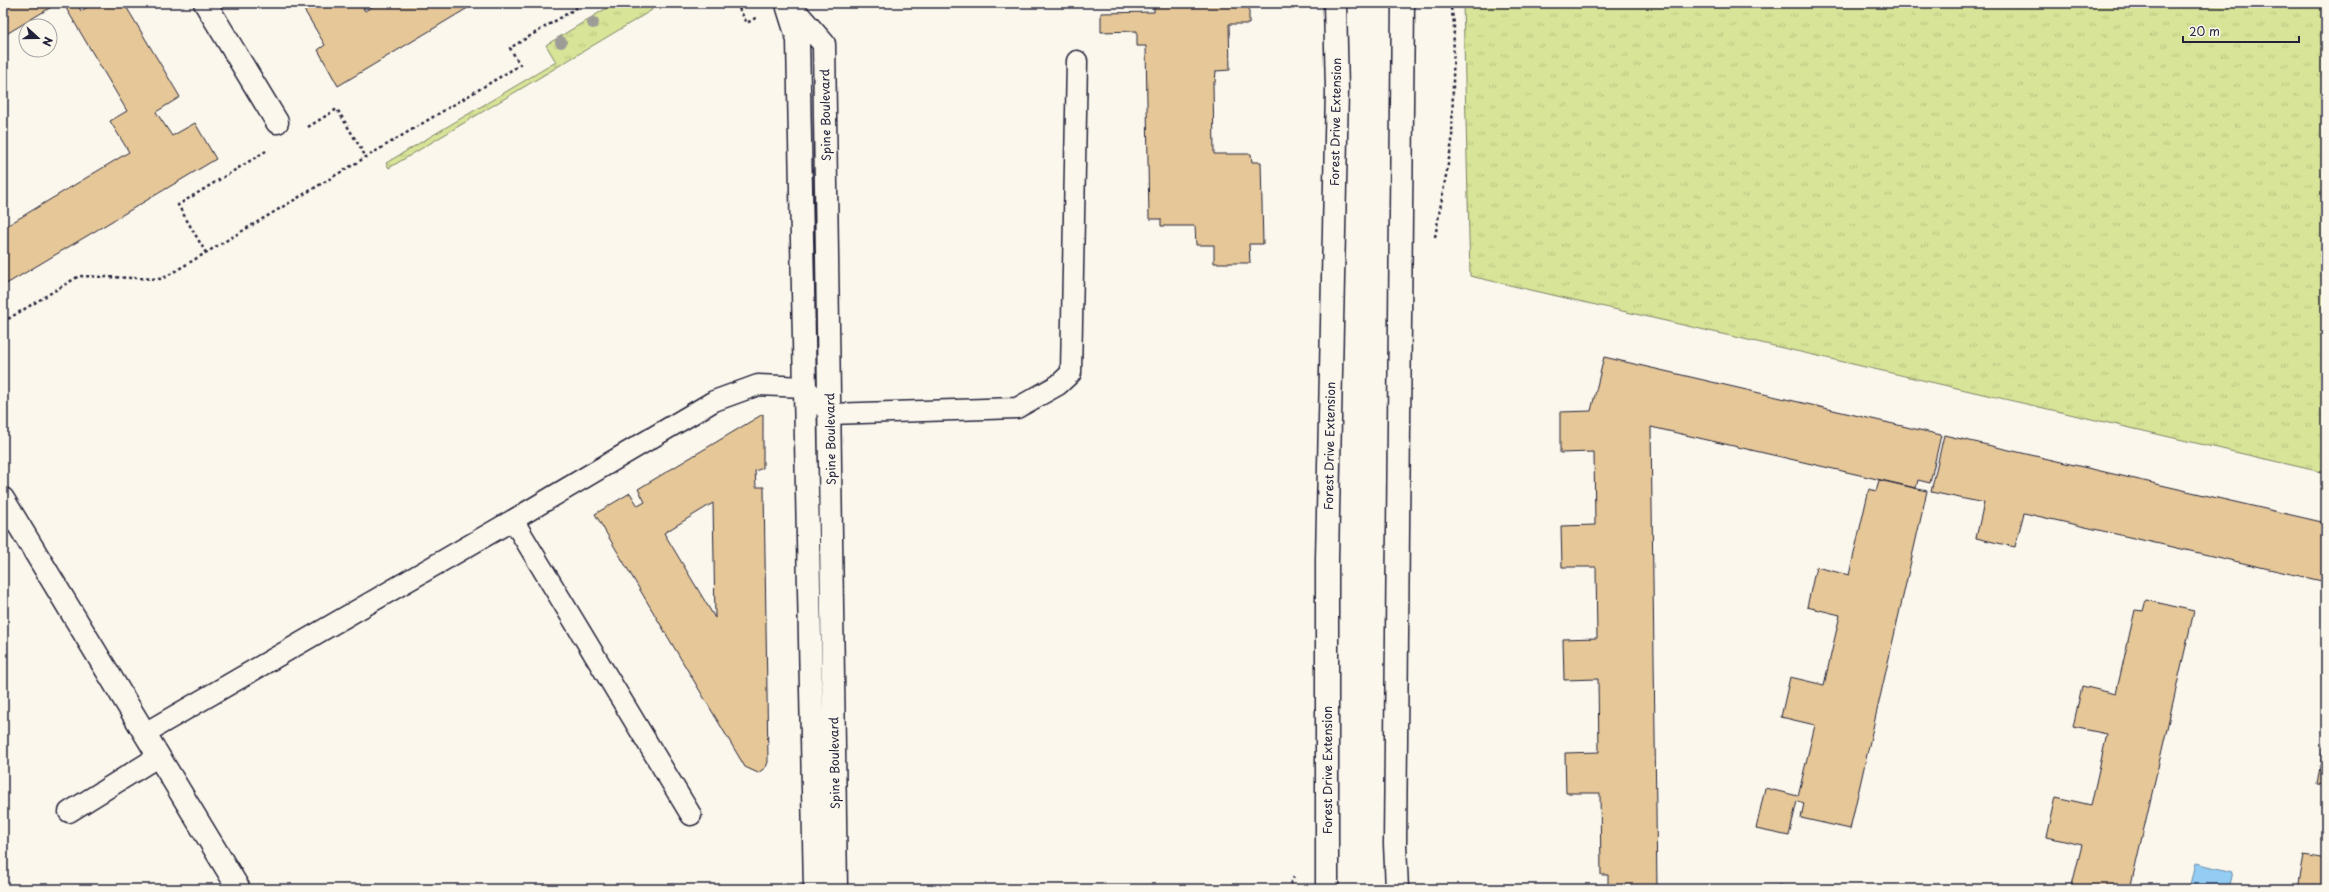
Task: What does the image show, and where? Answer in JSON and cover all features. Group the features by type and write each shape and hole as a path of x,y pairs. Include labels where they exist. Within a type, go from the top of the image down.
{"street":[{"path":"206,3 282,131"},
{"name":"Spine Boulevard","path":"787,3 798,40 815,889"},
{"name":"Spine Boulevard","path":"787,3 824,44 836,889"},
{"name":"Forest Drive Extension","path":"1327,889 1327,559 1337,90 1335,3"},
{"path":"1397,889 1395,844 1402,3"},
{"path":"3,499 239,889"}],"lane":[{"path":"145,733 513,520 714,401 758,385 805,386 830,414 1017,408 1058,385 1071,373 1077,60"},
{"path":"513,520 691,815"},
{"path":"69,812 159,756"}],"path":[{"path":"3,322 79,276 162,280 520,65 510,48 585,3"},
{"path":"206,253 178,205 282,131 337,109 366,157"}],"green space":[{"path":"615,3 648,3 652,10 389,168 386,163 556,62 546,45"},
{"path":"1463,3 2326,3 2326,473 1470,276"}],"water":[{"path":"2196,863 2232,872 2228,889 2190,889"}],"building":[{"path":"3,3 58,3 33,18 18,18 18,27 3,36"},
{"path":"63,3 77,3 81,11 94,3 124,3 180,97 156,112 172,136 195,123 216,159 3,286 3,228 129,152 110,121 127,111"},
{"path":"300,3 360,3 365,11 378,3 476,3 338,86 318,50 325,45"},
{"path":"1154,3 1249,3 1249,24 1229,24 1230,70 1216,71 1215,83 1213,83 1214,154 1251,154 1252,162 1261,162 1263,244 1249,244 1250,263 1214,263 1214,245 1196,245 1195,226 1161,226 1161,219 1149,219 1146,46 1137,46 1137,31 1101,32 1101,13 1154,12"},
{"path":"1604,357 1941,435 1930,483 1918,480 1916,488 1651,427 1657,889 1605,889 1605,886 1608,886 1608,875 1601,875 1600,793 1566,793 1565,753 1599,752 1598,679 1564,680 1563,639 1597,638 1596,567 1562,567 1561,526 1595,525 1594,452 1560,453 1560,412 1591,411"},
{"path":"763,414 763,468 755,471 756,487 764,487 768,762 766,767 758,773 745,767 595,514 630,493 638,506 645,502 638,489","holes":["713,503 715,618 664,533"]},
{"path":"1944,435 2326,523 2326,582 2024,513 2015,547 1976,538 1984,503 1931,492"},
{"path":"1879,480 1927,491 1850,829 1801,818 1804,803 1797,801 1789,836 1756,829 1765,788 1798,796 1815,725 1781,717 1790,677 1824,685 1840,615 1807,607 1816,567 1849,575 1869,489 1876,491"},
{"path":"2146,600 2194,611 2130,889 2071,889 2082,845 2047,837 2056,797 2091,805 2107,734 2073,727 2082,686 2116,694 2135,610 2143,611"},
{"path":"2324,743 2326,744 2326,786 2317,785"},
{"path":"2304,855 2326,859 2326,889 2298,889"},
{"path":"1778,885 1797,889 1777,889"}]}
